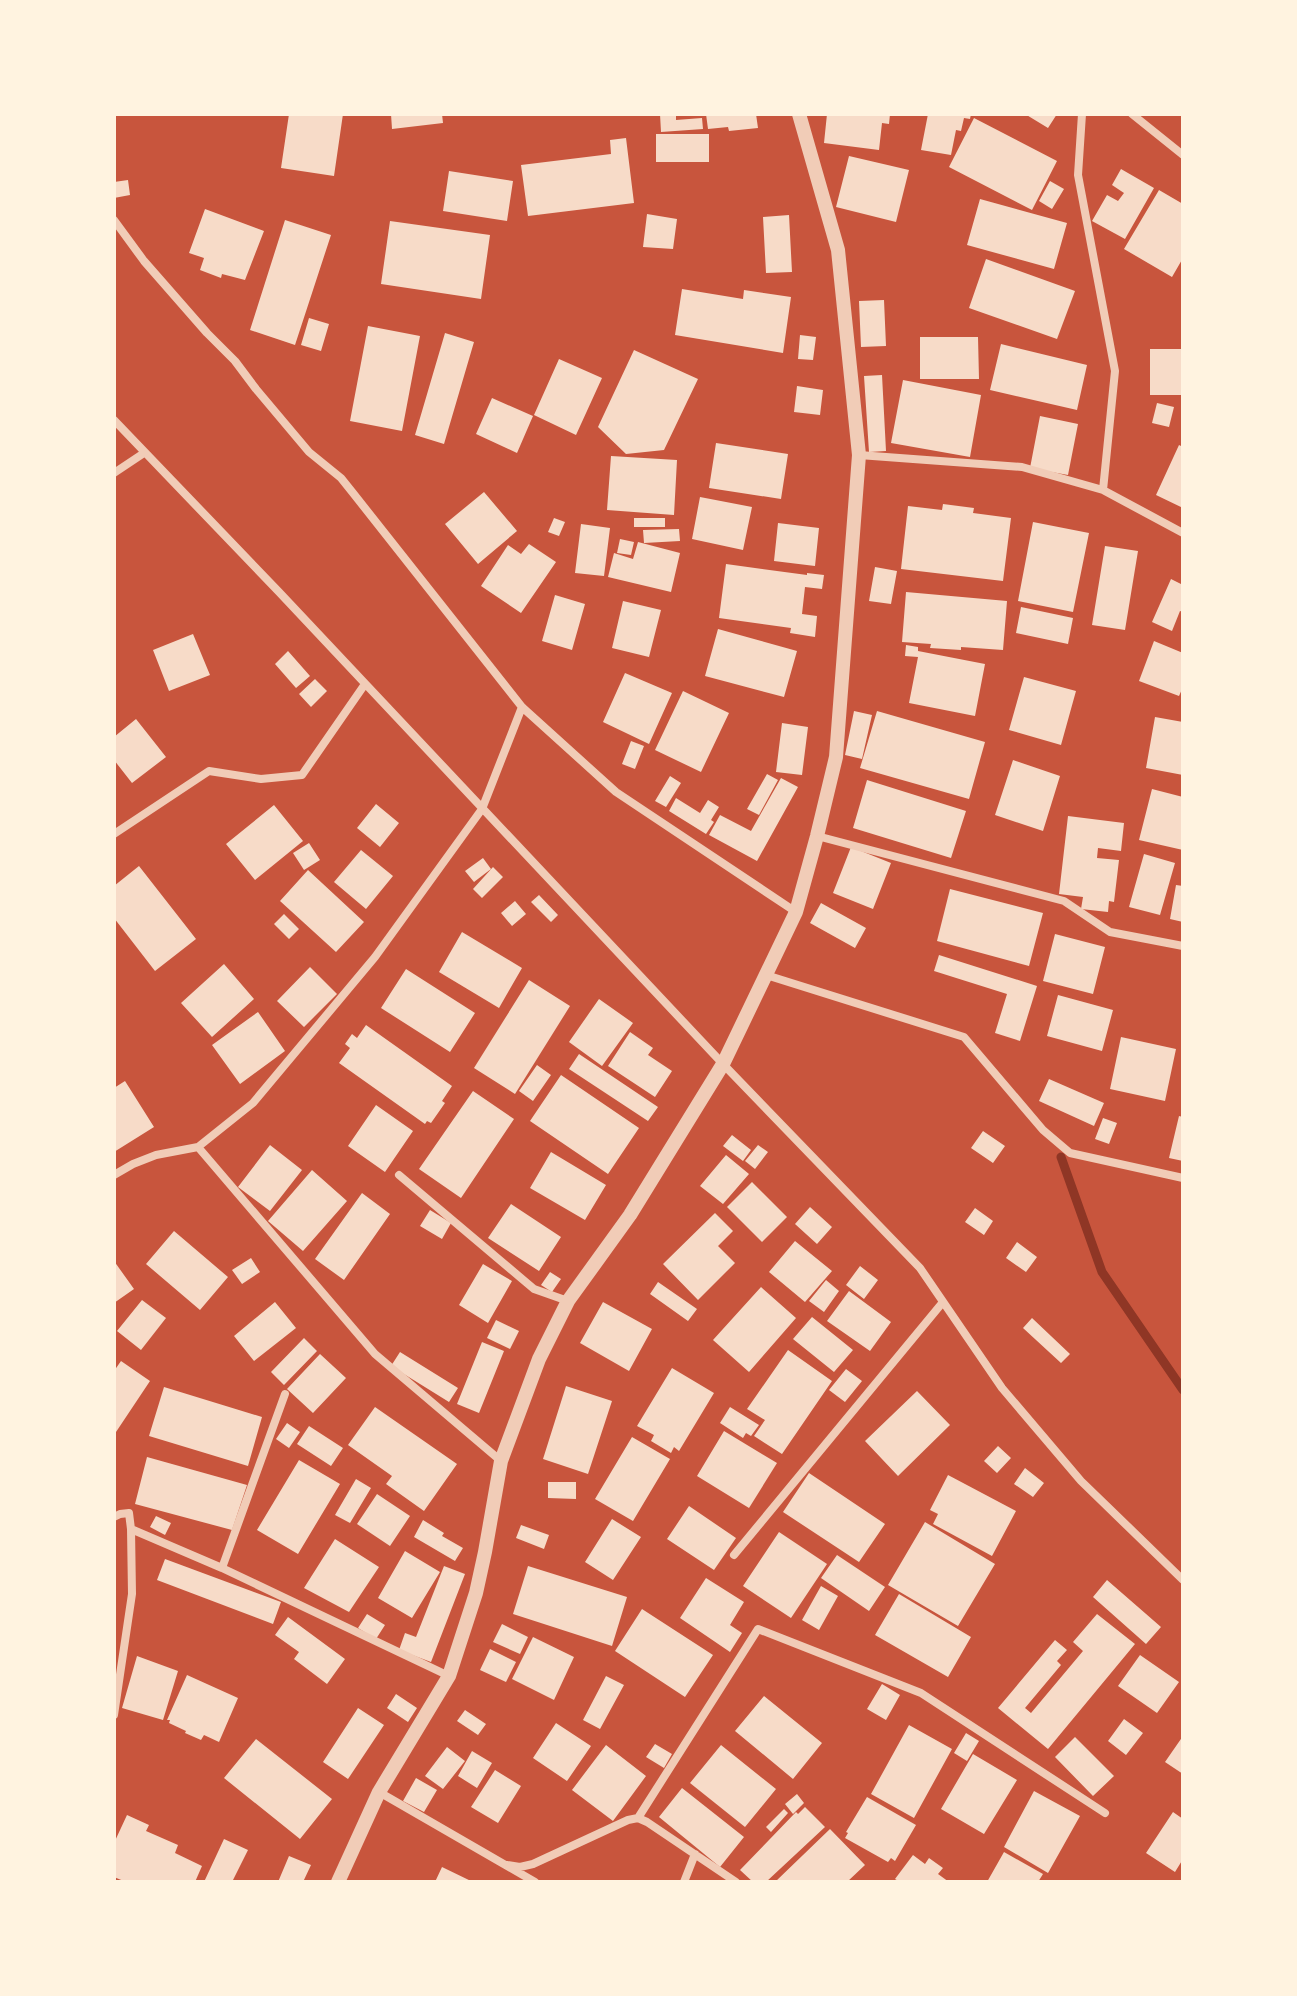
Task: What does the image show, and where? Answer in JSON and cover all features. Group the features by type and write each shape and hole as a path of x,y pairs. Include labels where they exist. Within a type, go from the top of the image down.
{"street":[{"path":"338,1882 379,1792 449,1676 476,1593 501,1461 539,1359 568,1301 630,1215 723,1064 796,912 817,836 836,757 859,455 838,250 799,114"},
{"path":"1082,114 1078,175 1115,371 1103,490"},
{"path":"1132,114 1183,155"},
{"path":"114,220 144,261 235,361 309,452 341,478 522,707 616,792 796,912"},
{"path":"114,420 920,1268 1002,1388 1081,1481 1183,1580"},
{"path":"114,473 144,453"},
{"path":"859,455 1022,467 1103,490 1183,533"},
{"path":"114,834 209,771 261,779 302,775 365,684"},
{"path":"114,1175 156,1155 198,1147 253,1103 375,957 482,809 522,707"},
{"path":"817,836 1064,901 1110,932 1183,946"},
{"path":"766,975 964,1037 1043,1130 1070,1153 1183,1178"},
{"path":"198,1147 375,1354 501,1461"},
{"path":"399,1175 534,1289 568,1301"},
{"path":"734,1555 943,1302"},
{"path":"222,1568 285,1394"},
{"path":"114,1517 129,1513 132,1594 114,1715"},
{"path":"131,1529 222,1568 449,1676"},
{"path":"638,1818 758,1629 921,1693 1105,1813"},
{"path":"379,1792 535,1882"},
{"path":"507,1865 520,1867 533,1864 638,1818 736,1882"},
{"path":"684,1882 695,1854"}],"building":[{"path":"289,114 343,114 334,176 281,168"},
{"path":"391,114 442,114 443,123 392,129"},
{"path":"660,114 676,114 676,120 702,118 703,129 661,132"},
{"path":"706,114 756,114 758,128 729,131 728,127 708,129"},
{"path":"827,114 890,114 889,124 882,123 879,150 824,143"},
{"path":"928,114 971,114 970,119 964,118 961,131 956,130 951,155 921,150"},
{"path":"1025,114 1057,114 1048,128"},
{"path":"974,118 1057,161 1032,210 949,167"},
{"path":"656,134 709,134 709,162 656,162"},
{"path":"626,138 634,203 528,216 521,165 611,154 610,140"},
{"path":"849,156 909,170 896,222 836,207"},
{"path":"1121,169 1154,188 1125,239 1092,221 1107,195 1118,201 1124,193 1112,185"},
{"path":"449,171 513,181 507,221 443,211"},
{"path":"128,180 130,195 114,198 114,182"},
{"path":"1050,181 1064,189 1052,209 1039,201"},
{"path":"1159,190 1183,204 1183,258 1172,277 1124,249"},
{"path":"980,199 1067,223 1054,269 967,245"},
{"path":"205,209 264,231 245,280 222,274 221,278 200,270 204,258 189,253"},
{"path":"647,214 677,219 673,249 643,247"},
{"path":"789,215 792,272 766,273 763,217"},
{"path":"285,220 331,235 295,345 250,330"},
{"path":"390,221 490,235 481,299 381,284"},
{"path":"986,259 1075,291 1057,339 969,308"},
{"path":"682,289 743,299 744,290 791,297 783,353 675,335"},
{"path":"884,300 886,346 861,347 859,301"},
{"path":"309,318 329,324 321,351 301,345"},
{"path":"368,326 420,336 402,431 350,421"},
{"path":"445,333 474,342 444,444 415,435"},
{"path":"800,335 816,337 813,360 798,359"},
{"path":"920,337 978,337 979,379 920,379"},
{"path":"1001,344 1087,365 1077,410 990,390"},
{"path":"1150,349 1183,349 1183,395 1150,395"},
{"path":"634,350 698,379 664,450 626,454 598,427"},
{"path":"559,359 602,378 576,435 534,415"},
{"path":"882,375 886,451 869,452 864,376"},
{"path":"903,380 981,395 970,457 891,443"},
{"path":"797,386 823,390 820,415 794,412"},
{"path":"492,398 533,416 517,453 476,434"},
{"path":"1157,403 1174,407 1169,427 1152,423"},
{"path":"1040,416 1078,424 1068,475 1030,468"},
{"path":"716,443 788,454 781,499 709,488"},
{"path":"1179,445 1183,447 1183,508 1156,495"},
{"path":"611,456 677,460 674,515 607,510"},
{"path":"484,492 517,531 478,564 445,524"},
{"path":"700,497 752,507 743,550 692,539"},
{"path":"943,504 974,508 973,513 1011,518 1003,581 901,569 908,506 942,510"},
{"path":"554,518 565,522 559,536 548,532"},
{"path":"634,518 665,518 665,527 634,527"},
{"path":"1033,522 1089,533 1073,612 1018,601"},
{"path":"778,523 819,528 815,566 774,561"},
{"path":"581,524 610,528 604,576 575,573"},
{"path":"679,529 680,541 644,543 643,530"},
{"path":"620,539 634,542 631,555 617,553"},
{"path":"638,542 680,553 671,592 608,577 614,553 633,559"},
{"path":"529,544 556,562 521,613 481,586 508,545 521,554"},
{"path":"1105,546 1138,551 1125,630 1092,625"},
{"path":"726,564 824,575 822,589 805,587 802,614 817,616 815,637 790,633 791,628 719,618"},
{"path":"875,567 897,571 891,604 869,601"},
{"path":"1171,579 1183,585 1183,612 1180,611 1172,631 1152,622"},
{"path":"906,592 1007,601 1003,650 930,648 931,644 902,642"},
{"path":"555,595 585,604 572,650 542,641"},
{"path":"623,601 661,610 649,657 612,648"},
{"path":"1021,607 1073,618 1068,644 1016,633"},
{"path":"718,629 797,651 784,697 705,676"},
{"path":"193,634 210,675 169,691 153,650"},
{"path":"1154,641 1183,653 1183,687 1179,696 1139,681"},
{"path":"906,645 918,647 918,651 985,664 975,716 909,703 918,657 905,656"},
{"path":"288,651 310,676 296,688 275,664"},
{"path":"625,673 672,693 649,744 603,722"},
{"path":"1024,677 1076,691 1061,745 1009,730"},
{"path":"315,679 327,691 311,707 299,694"},
{"path":"683,691 729,713 701,772 655,750"},
{"path":"854,711 872,715 862,759 845,755"},
{"path":"877,711 985,742 969,799 860,768"},
{"path":"1155,717 1183,722 1183,775 1146,768"},
{"path":"136,719 166,757 132,783 114,760 114,737"},
{"path":"782,723 808,727 802,775 776,772"},
{"path":"631,741 644,746 635,769 622,764"},
{"path":"1013,760 1060,776 1043,831 995,815"},
{"path":"767,774 778,780 759,815 747,809"},
{"path":"670,776 681,783 666,807 655,801"},
{"path":"781,778 798,787 757,861 709,835 720,815 751,831"},
{"path":"867,780 966,811 951,858 853,828"},
{"path":"1152,789 1183,797 1183,850 1139,840"},
{"path":"676,798 700,813 708,800 719,807 706,834 669,811"},
{"path":"376,804 399,823 380,847 357,828"},
{"path":"274,805 303,841 255,880 226,844"},
{"path":"1068,816 1124,823 1121,851 1098,848 1097,858 1119,860 1114,902 1109,901 1108,912 1081,909 1083,897 1059,894"},
{"path":"309,843 320,860 304,870 293,853"},
{"path":"851,847 891,863 873,909 833,893"},
{"path":"361,850 393,876 366,909 334,882"},
{"path":"1144,854 1175,863 1160,915 1129,907"},
{"path":"483,858 491,869 474,882 465,871"},
{"path":"139,866 196,939 155,971 114,918 114,886"},
{"path":"493,867 503,877 482,898 473,889"},
{"path":"308,870 364,922 336,952 280,901"},
{"path":"1176,885 1183,886 1183,922 1170,919"},
{"path":"950,889 1043,913 1029,966 937,941"},
{"path":"539,895 558,915 551,922 531,902"},
{"path":"515,901 526,914 512,926 501,913"},
{"path":"821,903 866,928 855,948 810,923"},
{"path":"284,914 299,929 289,939 274,924"},
{"path":"462,932 522,968 499,1008 439,972"},
{"path":"1055,934 1105,947 1093,994 1043,981"},
{"path":"939,955 1037,986 1020,1041 995,1033 1007,994 934,971"},
{"path":"224,964 254,999 212,1037 181,1003"},
{"path":"310,967 337,994 304,1027 277,1001"},
{"path":"406,969 475,1013 450,1052 381,1008"},
{"path":"529,980 570,1006 515,1094 474,1068"},
{"path":"1058,995 1113,1010 1102,1051 1047,1036"},
{"path":"599,999 633,1023 602,1066 569,1042"},
{"path":"258,1012 285,1051 240,1084 212,1045"},
{"path":"366,1025 452,1086 431,1123 427,1121 425,1124 339,1063 350,1048 345,1044 352,1034 357,1038"},
{"path":"630,1032 653,1048 648,1055 672,1071 655,1097 608,1066"},
{"path":"1121,1037 1176,1049 1165,1101 1110,1089"},
{"path":"579,1054 658,1107 648,1121 569,1069"},
{"path":"537,1065 551,1075 533,1101 519,1091"},
{"path":"561,1075 639,1128 608,1174 530,1121"},
{"path":"1049,1079 1104,1103 1094,1126 1039,1101"},
{"path":"125,1081 154,1127 114,1152 114,1088"},
{"path":"473,1091 514,1119 461,1198 419,1169"},
{"path":"376,1105 413,1131 385,1172 348,1146"},
{"path":"1179,1116 1183,1117 1183,1161 1169,1158"},
{"path":"1103,1118 1117,1123 1109,1144 1095,1139"},
{"path":"983,1131 1005,1146 993,1163 971,1148"},
{"path":"732,1135 751,1150 743,1161 723,1146"},
{"path":"270,1145 302,1170 270,1211 238,1187"},
{"path":"758,1145 768,1152 755,1169 745,1161"},
{"path":"551,1152 606,1185 585,1220 530,1188"},
{"path":"726,1155 749,1174 723,1204 700,1186"},
{"path":"312,1170 347,1201 303,1251 268,1221"},
{"path":"752,1182 787,1217 762,1242 727,1207"},
{"path":"362,1193 390,1214 344,1280 315,1259"},
{"path":"511,1204 561,1237 539,1271 488,1238"},
{"path":"810,1207 832,1227 817,1244 795,1224"},
{"path":"975,1208 993,1221 984,1235 965,1222"},
{"path":"430,1210 451,1223 442,1239 420,1226"},
{"path":"715,1213 733,1231 718,1246 735,1263 698,1300 663,1264"},
{"path":"174,1231 228,1277 200,1310 146,1264"},
{"path":"795,1241 832,1271 805,1302 769,1272"},
{"path":"1017,1242 1037,1257 1026,1272 1006,1258"},
{"path":"251,1258 260,1272 242,1284 232,1270"},
{"path":"114,1261 134,1289 114,1303"},
{"path":"483,1264 512,1281 488,1323 459,1305"},
{"path":"860,1266 878,1280 864,1299 846,1285"},
{"path":"550,1272 561,1279 552,1292 541,1285"},
{"path":"826,1280 839,1291 824,1312 809,1301"},
{"path":"658,1282 697,1309 688,1321 650,1294"},
{"path":"761,1287 796,1318 749,1372 713,1340"},
{"path":"849,1291 891,1322 870,1351 827,1321"},
{"path":"142,1300 166,1318 141,1350 117,1331"},
{"path":"275,1302 296,1328 254,1361 234,1336"},
{"path":"603,1302 652,1329 629,1371 580,1343"},
{"path":"812,1317 853,1350 834,1372 793,1339"},
{"path":"1032,1318 1070,1354 1061,1363 1023,1328"},
{"path":"496,1320 519,1331 510,1349 487,1338"},
{"path":"304,1338 317,1351 284,1385 271,1372"},
{"path":"482,1342 504,1351 479,1413 457,1404"},
{"path":"788,1350 832,1381 782,1454 754,1436 765,1420 747,1409"},
{"path":"400,1352 458,1388 449,1402 391,1366"},
{"path":"320,1354 346,1378 313,1413 287,1389"},
{"path":"121,1361 150,1381 114,1435 114,1371"},
{"path":"672,1368 714,1393 679,1451 674,1447 671,1453 651,1441 654,1435 637,1426"},
{"path":"846,1369 862,1381 845,1402 829,1390"},
{"path":"566,1386 612,1401 588,1474 543,1459"},
{"path":"164,1387 262,1417 248,1466 149,1436"},
{"path":"917,1391 950,1425 898,1476 865,1441"},
{"path":"375,1407 457,1464 424,1511 386,1484 392,1476 348,1445"},
{"path":"730,1407 759,1425 751,1436 746,1433 743,1438 720,1423"},
{"path":"287,1423 300,1432 289,1448 276,1439"},
{"path":"309,1426 343,1448 331,1466 297,1444"},
{"path":"724,1431 777,1463 749,1508 697,1476"},
{"path":"632,1437 670,1459 633,1521 595,1499"},
{"path":"998,1446 1011,1458 997,1473 984,1461"},
{"path":"147,1457 247,1485 232,1530 135,1504"},
{"path":"299,1460 340,1484 298,1554 257,1530"},
{"path":"1025,1468 1044,1483 1033,1497 1014,1484"},
{"path":"809,1473 885,1524 859,1562 783,1512"},
{"path":"948,1475 1016,1511 992,1556 933,1524 938,1514 930,1510"},
{"path":"356,1479 371,1488 350,1523 335,1515"},
{"path":"548,1482 576,1482 576,1499 548,1498"},
{"path":"377,1494 410,1516 390,1546 357,1524"},
{"path":"689,1506 736,1538 714,1570 667,1539"},
{"path":"156,1516 171,1523 165,1535 150,1527"},
{"path":"612,1519 641,1537 613,1580 585,1562"},
{"path":"423,1520 463,1548 455,1561 414,1537"},
{"path":"925,1522 995,1564 958,1626 888,1585"},
{"path":"521,1525 549,1535 544,1549 516,1538"},
{"path":"779,1532 827,1564 791,1618 743,1586"},
{"path":"335,1539 379,1567 349,1612 304,1588"},
{"path":"405,1551 440,1572 412,1618 378,1598"},
{"path":"837,1555 885,1587 869,1611 821,1578"},
{"path":"165,1559 281,1602 273,1624 157,1580"},
{"path":"444,1566 465,1574 431,1662 399,1650 405,1633 416,1637"},
{"path":"528,1566 627,1597 612,1646 513,1614"},
{"path":"706,1578 744,1602 730,1625 742,1633 730,1652 680,1618"},
{"path":"1107,1580 1161,1627 1146,1644 1093,1597"},
{"path":"821,1586 838,1596 819,1630 802,1620"},
{"path":"899,1594 971,1637 948,1677 875,1635"},
{"path":"642,1609 713,1655 685,1697 615,1651"},
{"path":"367,1614 385,1625 376,1639 358,1628"},
{"path":"1097,1614 1135,1644 1048,1749 998,1708 1055,1640 1067,1650 1057,1661 1061,1665 1025,1708 1031,1713 1083,1651 1073,1642"},
{"path":"288,1617 345,1659 327,1684 294,1659 299,1652 275,1635"},
{"path":"502,1624 528,1637 520,1654 493,1642"},
{"path":"533,1637 574,1657 554,1700 512,1679"},
{"path":"490,1649 516,1662 506,1682 480,1670"},
{"path":"1140,1655 1179,1682 1157,1713 1118,1686"},
{"path":"137,1656 178,1671 163,1720 122,1708"},
{"path":"187,1675 238,1698 219,1742 204,1735 201,1740 167,1720"},
{"path":"606,1676 624,1685 600,1729 583,1720"},
{"path":"882,1684 900,1695 886,1720 867,1709"},
{"path":"396,1694 417,1708 408,1722 387,1708"},
{"path":"764,1696 822,1743 793,1779 735,1731"},
{"path":"358,1708 384,1725 348,1779 323,1762"},
{"path":"465,1710 486,1724 478,1735 457,1721"},
{"path":"1124,1719 1143,1733 1126,1755 1108,1741"},
{"path":"556,1723 591,1746 567,1781 533,1758"},
{"path":"909,1725 952,1749 914,1818 871,1794"},
{"path":"966,1733 979,1741 967,1761 954,1753"},
{"path":"1183,1736 1183,1774 1165,1762"},
{"path":"1075,1737 1114,1776 1093,1796 1055,1757"},
{"path":"256,1739 332,1799 300,1839 224,1778"},
{"path":"655,1744 672,1754 664,1768 646,1757"},
{"path":"606,1745 646,1776 613,1821 572,1790"},
{"path":"721,1745 776,1789 745,1827 690,1783"},
{"path":"447,1747 465,1761 443,1789 425,1776"},
{"path":"472,1751 492,1763 477,1788 458,1776"},
{"path":"973,1754 1017,1780 984,1834 941,1809"},
{"path":"495,1770 521,1786 498,1823 471,1807"},
{"path":"416,1778 437,1790 424,1812 403,1801"},
{"path":"682,1788 744,1837 720,1867 659,1817"},
{"path":"1034,1791 1080,1816 1048,1873 1004,1847"},
{"path":"797,1794 804,1803 793,1814 785,1804"},
{"path":"867,1797 916,1825 895,1861 891,1858 888,1862 845,1838"},
{"path":"805,1807 825,1827 766,1882 753,1882 740,1870 796,1812 798,1814"},
{"path":"784,1809 788,1813 771,1832 766,1827"},
{"path":"1173,1812 1183,1819 1183,1859 1175,1872 1146,1853"},
{"path":"127,1815 149,1825 146,1831 178,1845 175,1853 202,1866 195,1882 126,1882 114,1877 114,1843"},
{"path":"830,1829 865,1865 847,1882 775,1882"},
{"path":"224,1839 248,1850 232,1882 204,1882"},
{"path":"1004,1852 1043,1874 1038,1882 987,1882"},
{"path":"913,1855 925,1864 929,1858 943,1868 938,1874 949,1882 900,1882 895,1879"},
{"path":"289,1856 311,1865 303,1882 278,1882"},
{"path":"442,1867 473,1882 435,1882"}],"waterway":[{"path":"1061,1157 1102,1272 1183,1390"}]}
